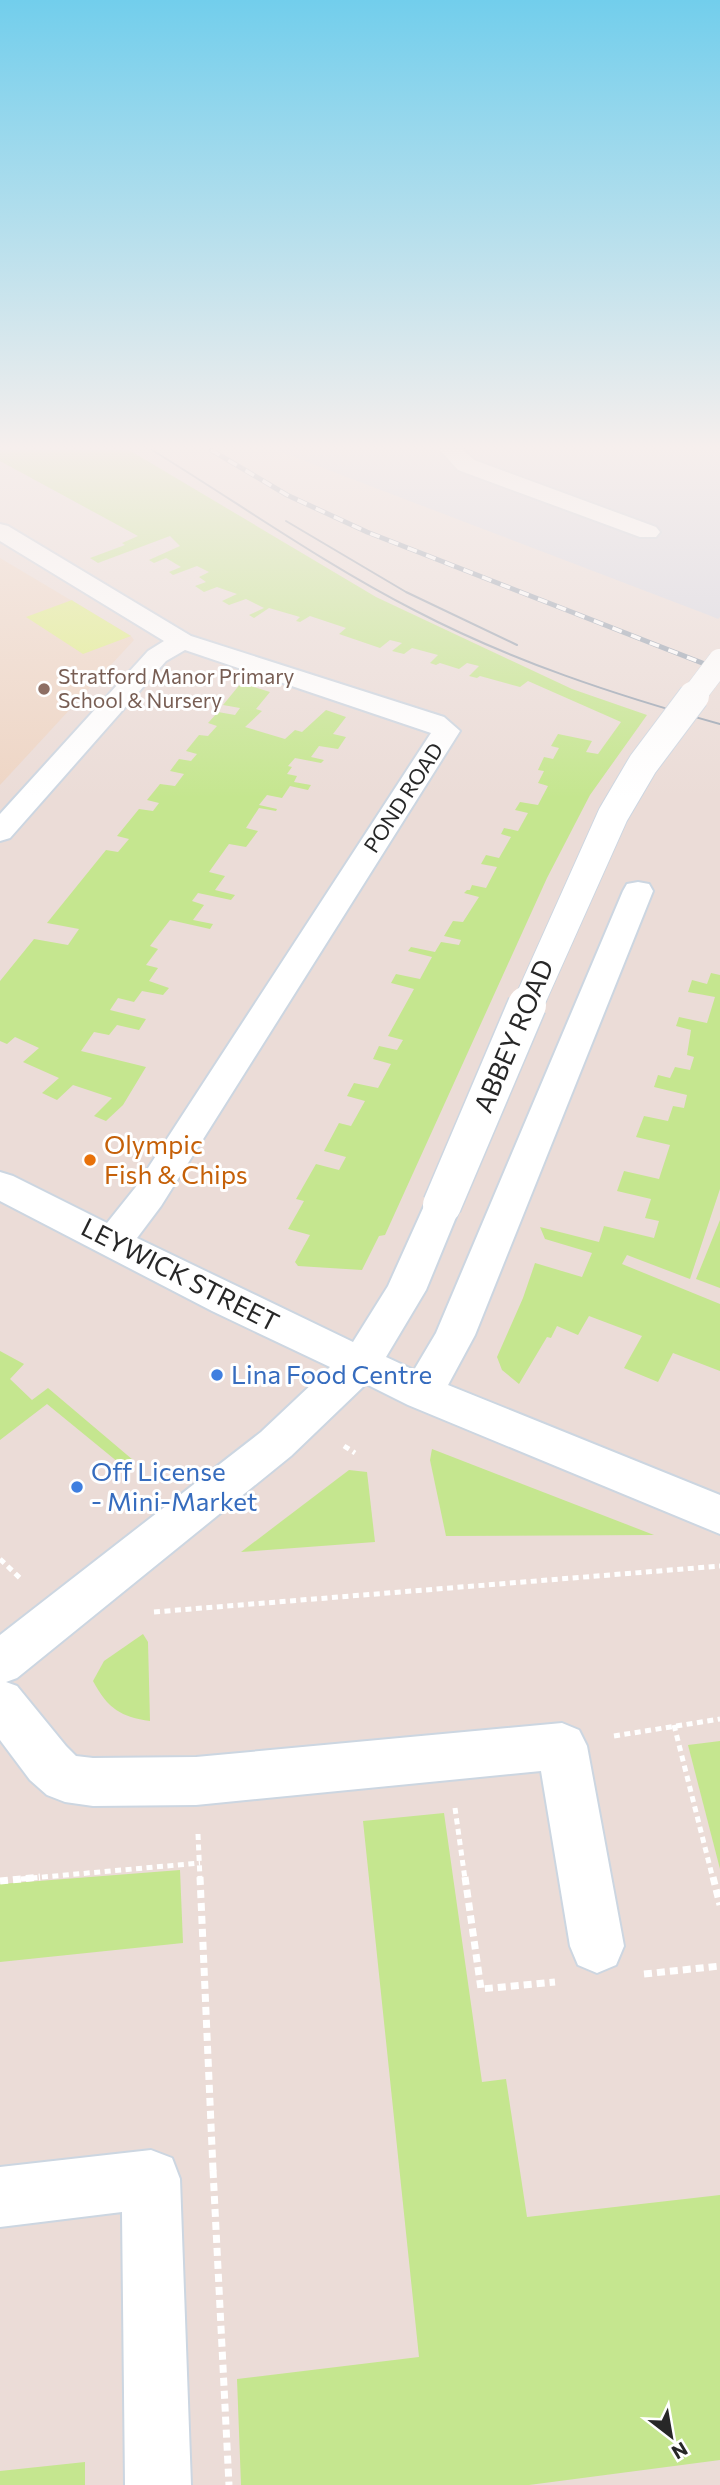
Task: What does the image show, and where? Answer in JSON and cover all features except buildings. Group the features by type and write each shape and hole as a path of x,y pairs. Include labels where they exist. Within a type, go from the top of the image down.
{"street":[{"name":"POND ROAD","path":"58,566 182,641 434,723 446,731 148,1197 113,1242"},
{"path":"0,832 157,656 182,641"},
{"name":"ABBEY ROAD","path":"0,1663 276,1444 361,1364 406,1290 568,910 613,815 643,764 720,661"},
{"path":"423,1393 455,1335 497,1237 631,906"},
{"name":"LEYWICK STREET","path":"0,1185 361,1364"},
{"path":"361,1364 423,1393 720,1515"},
{"path":"0,1702 48,1763 65,1778 93,1782 196,1781 562,1746 613,1961"},
{"path":"0,2197 151,2179 158,2485"}],"path":[{"path":"343,1446 355,1453"},
{"path":"0,1559 25,1583"},
{"path":"154,1612 720,1566"},
{"path":"562,1746 720,1719"},
{"path":"674,1725 720,1905"},
{"path":"196,1781 229,2485"},
{"path":"454,1802 481,1989 563,1981"},
{"path":"0,1874 3,1881 200,1863"},
{"path":"613,1961 720,1966"},
{"path":"151,2179 213,2170"}],"shaded area":[{"name":"Stratford Manor Primary School & Nursery","path":"0,566 13,566 134,640 0,785"},
{"path":"579,566 720,566 718,619"}],"green space":[{"path":"179,566 324,566 376,597 572,689 647,715 590,795 547,878 385,1235 379,1236 362,1270 298,1266 295,1262 310,1235 288,1229 304,1201 296,1199 316,1164 339,1170 346,1157 324,1151 339,1123 351,1126 365,1101 347,1096 354,1083 378,1088 391,1064 373,1059 379,1046 397,1050 403,1040 388,1036 414,989 391,983 396,974 420,979 432,957 408,951 411,947 435,952 441,942 459,945 461,940 444,936 453,921 463,922 479,897 464,893 470,890 472,885 486,888 497,867 481,864 486,855 499,858 511,837 501,834 504,828 518,831 528,813 515,810 520,802 538,805 548,786 538,783 544,771 538,770 544,757 553,759 559,748 551,746 558,734 592,741 586,752 598,754 621,722 528,681 520,687 480,676 469,676 479,666 467,663 459,669 440,663 436,665 430,663 438,655 412,648 404,654 392,651 402,643 390,640 380,648 339,634 346,628 310,616 300,622 296,621 300,617 269,608 254,618 249,615 264,608 246,599 229,605 222,601 237,594 217,587 204,592 195,586 206,582 199,577 209,572 197,566 173,575 169,572"},
{"path":"72,600 131,636 83,654 26,617"},
{"path":"241,683 270,692 256,709 262,711 245,727 285,739 295,730 302,732 326,710 346,717 333,734 346,737 338,749 319,746 311,757 324,760 321,763 295,758 288,766 292,767 287,774 297,776 294,782 311,785 308,790 290,786 282,798 267,795 259,805 277,809 276,811 259,808 246,828 258,831 246,847 229,844 209,872 225,876 215,890 235,895 231,900 198,893 192,901 204,905 193,920 213,924 210,929 170,920 150,946 158,949 146,965 158,968 149,981 169,988 163,995 142,991 134,1002 118,998 110,1010 146,1019 139,1030 117,1025 109,1035 94,1032 81,1051 146,1067 123,1105 106,1121 94,1116 112,1098 73,1085 57,1100 42,1093 59,1078 23,1062 39,1048 15,1037 7,1044 0,1041 0,981 34,939 68,945 79,929 47,923 106,850 118,852 129,839 117,836 139,809 153,811 159,803 147,800 160,784 175,786 184,774 170,771 179,759 191,761 197,754 186,751 199,735 208,736 217,726 208,723 218,712 235,715 240,708 223,705"},
{"path":"711,973 720,975 720,1189 690,1279 627,1255 622,1264 720,1304 720,1371 673,1353 658,1382 624,1368 642,1336 589,1316 578,1335 557,1326 551,1338 547,1337 519,1384 502,1370 497,1357 535,1263 582,1277 592,1253 545,1239 540,1227 599,1242 604,1226 654,1238 659,1221 645,1218 651,1199 617,1191 624,1171 659,1179 670,1145 636,1137 644,1116 668,1121 673,1106 684,1108 687,1095 654,1087 658,1075 670,1078 675,1067 690,1070 694,1057 687,1055 691,1030 676,1026 679,1017 707,1023 715,997 688,992 692,980 707,984"},
{"path":"720,1220 720,1288 696,1279"},
{"path":"0,1351 24,1364 10,1379 32,1400 48,1388 133,1460 124,1467 47,1404 0,1440"},
{"path":"432,1449 654,1535 446,1536 430,1460"},
{"path":"349,1470 367,1472 375,1542 241,1552"},
{"path":"143,1634 148,1642 150,1721 116,1710 93,1681 104,1661"},
{"path":"720,1741 720,1869 688,1745"},
{"path":"444,1813 482,2082 506,2079 527,2217 720,2195 720,2460 529,2485 241,2485 237,2379 419,2357 363,1821"},
{"path":"180,1870 183,1943 0,1962 0,1884"},
{"path":"85,2462 85,2485 0,2485 0,2471"}],"tram line":[{"path":"335,566 416,611 489,646 565,675 720,724"},
{"path":"362,566 406,592 517,645"}],"railway":[{"path":"454,566 720,670"}],"place":[{"name":"Stratford Manor Primary School & Nursery","path":"44,689"},
{"name":"Olympic Fish & Chips","path":"90,1160"},
{"name":"Lina Food Centre","path":"217,1375"},
{"name":"Off License - Mini-Market","path":"77,1487"}]}
